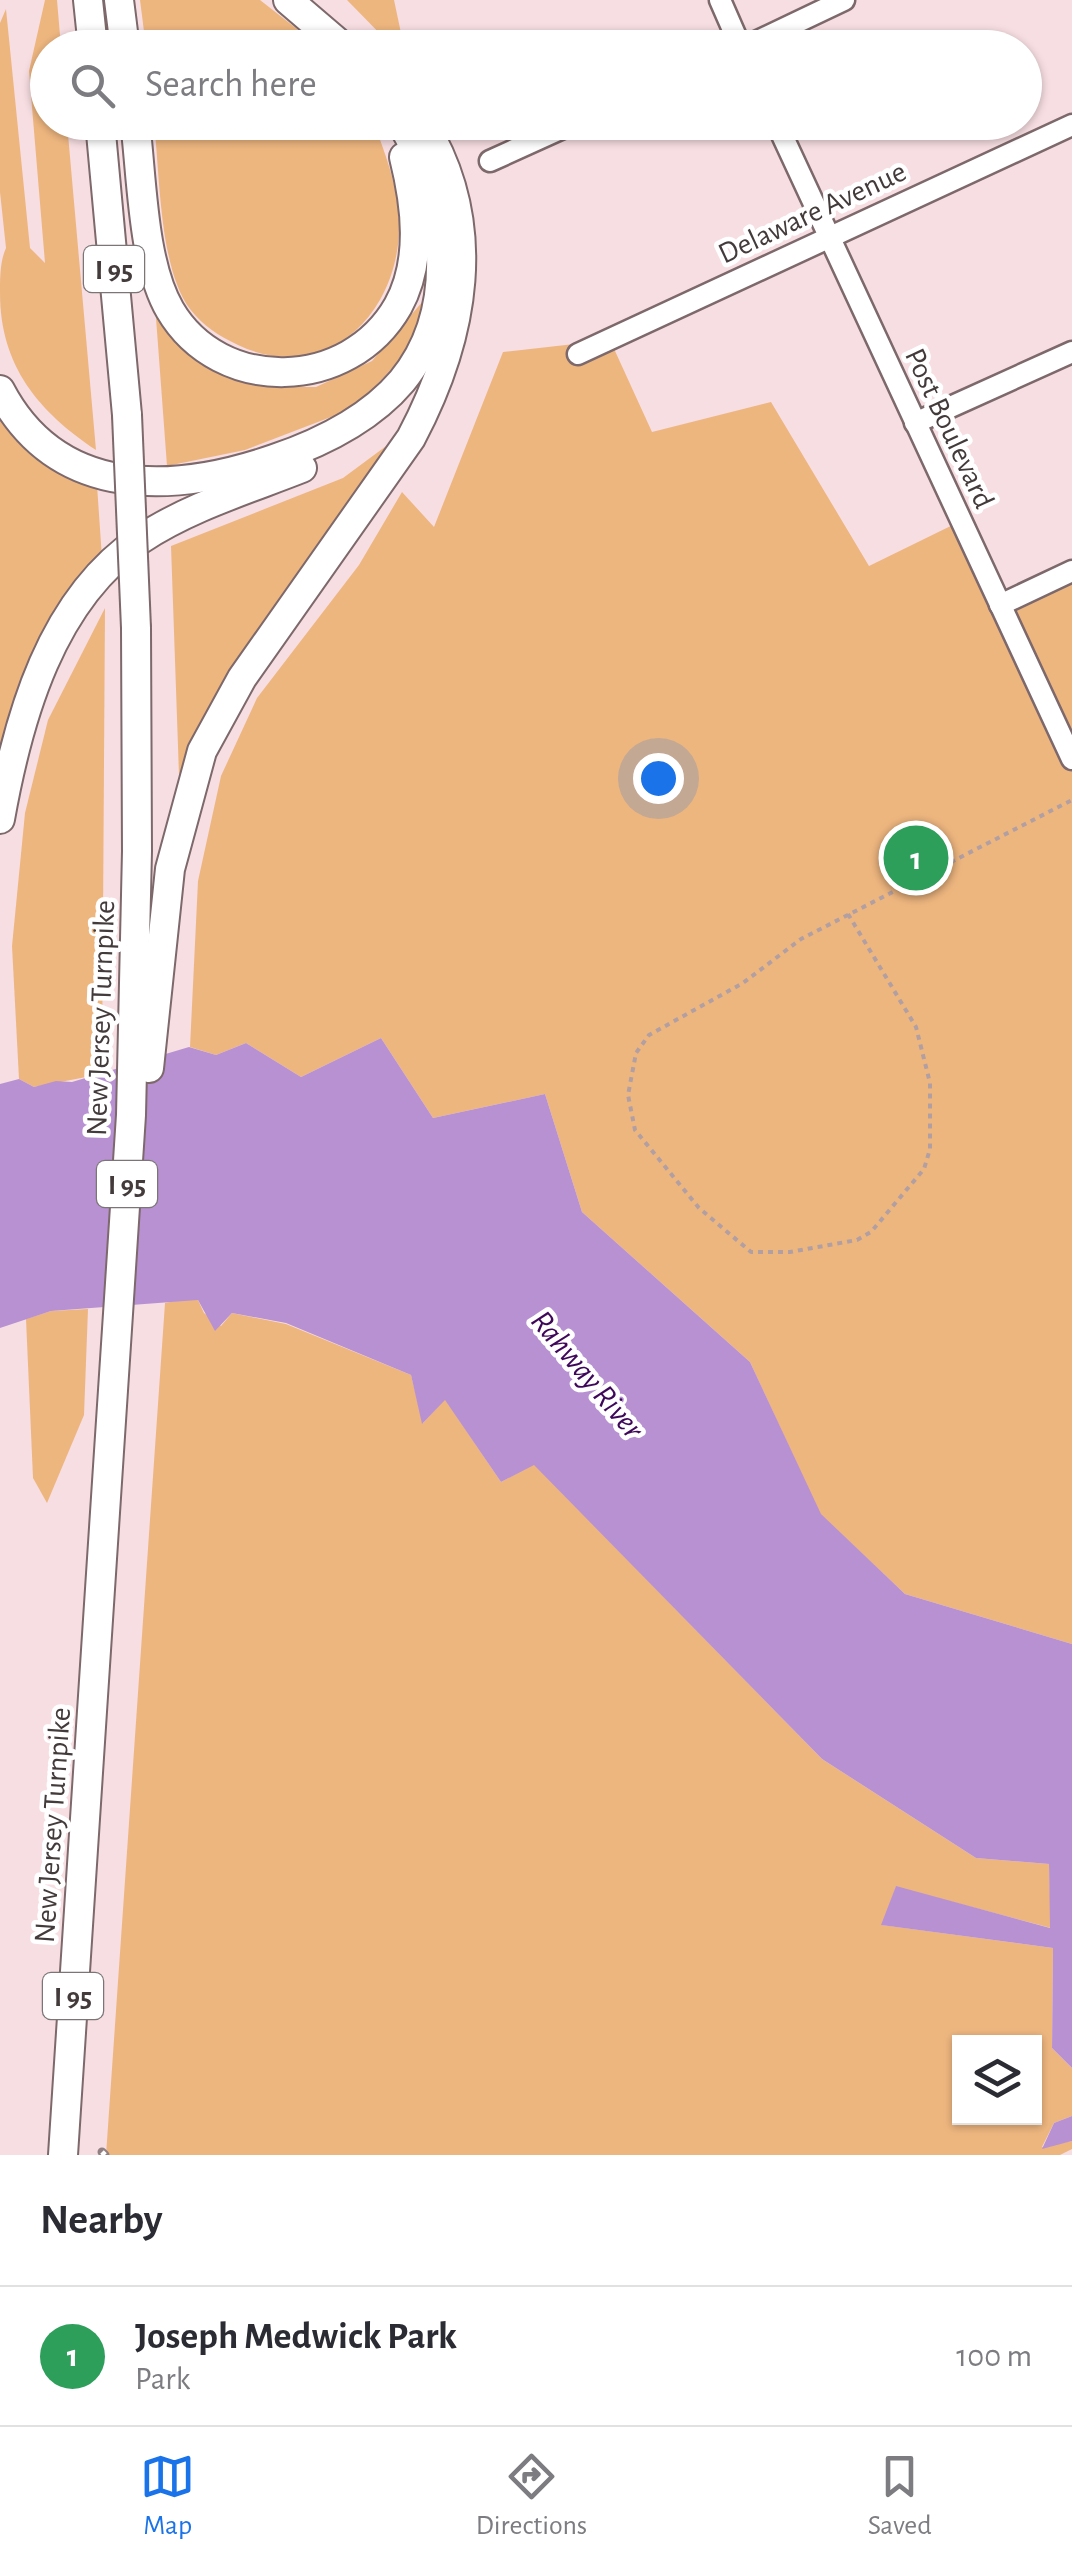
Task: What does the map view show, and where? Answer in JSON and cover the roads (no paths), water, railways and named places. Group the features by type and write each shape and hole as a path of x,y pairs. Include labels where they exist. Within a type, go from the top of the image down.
{"highway":[{"path":"88,0 91,30"},
{"path":"119,0 123,30"},
{"path":"288,0 323,30"},
{"path":"319,0 350,30"},
{"name":"New Jersey Turnpike","path":"63,2155 114,1398 148,966 127,415 102,140"},
{"path":"137,140 152,256 167,306 180,326 223,361 278,374 305,372 356,351 380,331 398,306 412,262 414,212 396,140"},
{"path":"0,390 16,418 39,442 98,474 132,482 190,480 246,469 353,424 404,379 422,348 439,287 436,209 427,174 410,140"},
{"path":"148,966 178,828 219,714 411,438 430,403 456,330 462,287 458,208 431,140"},
{"path":"0,819 16,740 41,671 80,601 106,567 175,520 364,438 420,390 456,330"}],"street":[{"path":"720,0 734,30"},
{"path":"780,30 844,0"},
{"name":"Delaware Avenue","path":"1042,139 1072,125"},
{"path":"490,161 536,140"},
{"name":"Post Boulevard","path":"784,140 1072,759"},
{"name":"Delaware Avenue","path":"578,354 1039,140"},
{"path":"914,423 1072,352"},
{"path":"1000,605 1072,572"}],"water":[{"name":"Rahway River","path":"381,1038 433,1118 545,1094 582,1212 750,1362 821,1514 905,1594 1072,1644 1072,2068 1052,2048 1053,1948 881,1925 896,1886 1050,1928 1049,1864 976,1858 822,1759 534,1465 501,1482 445,1400 422,1424 411,1375 286,1323 232,1313 215,1331 198,1300 51,1311 0,1328 0,1084 19,1079 34,1087 56,1081 72,1082 189,1047 216,1055 246,1043 301,1077"},
{"path":"1072,2116 1072,2141 1042,2149 1054,2123"}],"railway":[{"path":"102,2152 105,2155"}],"place":[{"name":"Joseph Medwick Park","path":"916,858"}]}
